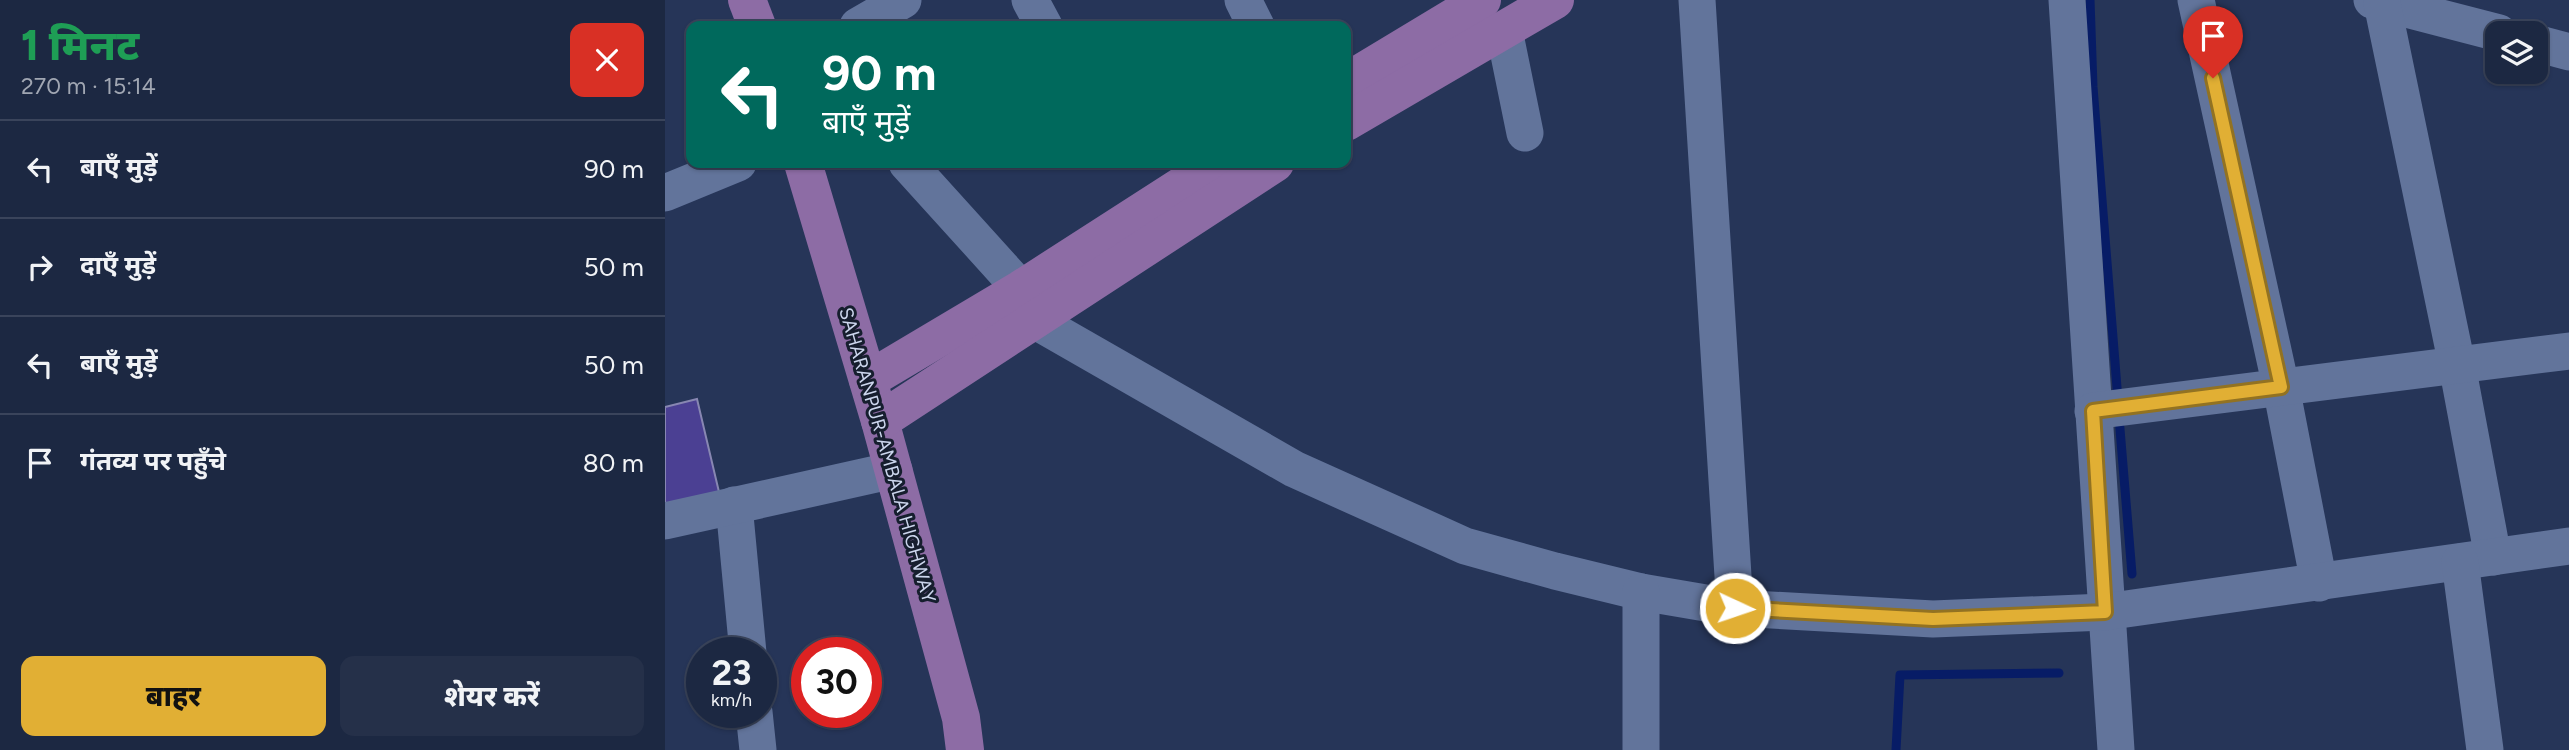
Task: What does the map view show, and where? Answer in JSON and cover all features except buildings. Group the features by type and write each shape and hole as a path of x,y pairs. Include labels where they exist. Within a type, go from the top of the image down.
{"main road":[{"path":"747,0 755,21"},
{"path":"1351,80 1493,15 1555,0"},
{"path":"1351,117 1493,15"},
{"name":"SAHARANPUR-AMBALA HIGHWAY","path":"804,168 894,470 961,719 965,750"},
{"path":"880,421 1028,304 1210,168"},
{"path":"868,380 1028,304 1266,168"}],"street":[{"path":"867,21 903,0"},
{"path":"1030,0 1041,21"},
{"path":"1243,0 1254,21"},
{"path":"1696,0 1735,608"},
{"path":"2067,0 2111,408 2105,612 2116,750"},
{"path":"2196,0 2281,387 2319,583"},
{"path":"2485,29 2377,1 2457,365 2476,560 2485,750"},
{"path":"1493,15 1525,133"},
{"path":"2548,46 2569,51"},
{"path":"665,193 726,168"},
{"path":"911,168 1028,304 1137,381 1294,469 1465,545 1641,592 1735,608 1933,619 2105,612 2569,546"},
{"path":"2111,408 2569,351"},
{"path":"665,521 894,470"},
{"path":"734,505 746,637"},
{"path":"1640,750 1641,592"},
{"path":"756,728 758,750"}],"waterway":[{"path":"2090,0 2093,87 2118,400"},
{"path":"2119,417 2132,574"},
{"path":"1896,750 1900,675 2059,673"}],"route":[{"path":"1735,608 1933,619 2105,612 2093,411 2281,387 2213,78"}]}
